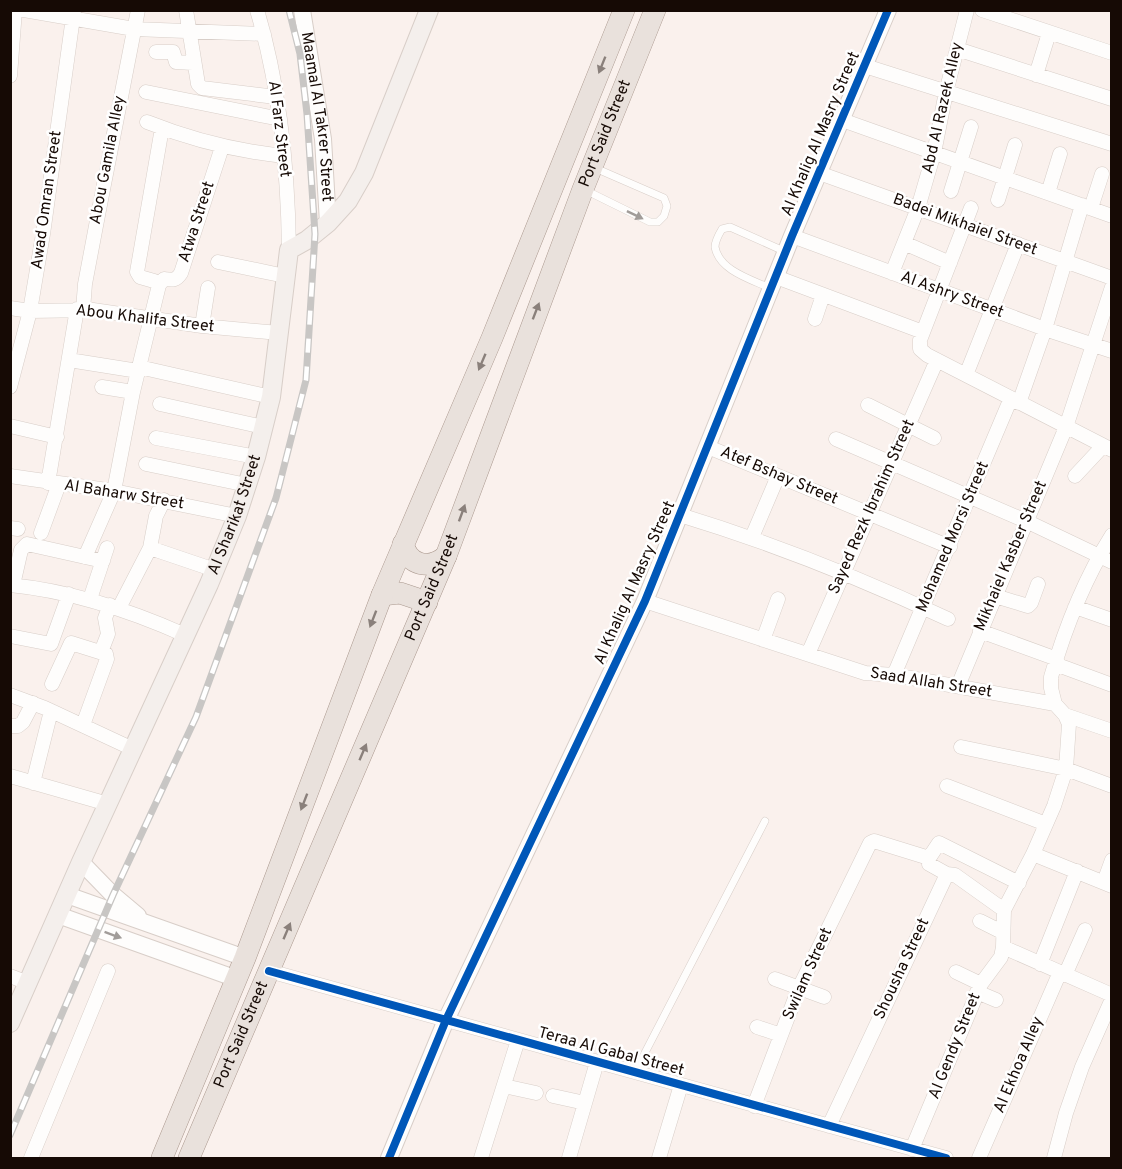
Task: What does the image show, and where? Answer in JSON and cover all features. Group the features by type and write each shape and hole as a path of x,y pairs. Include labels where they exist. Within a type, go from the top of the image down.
{"main road":[{"path":"289,250 328,224 348,201 364,173 429,10"},
{"name":"Port Said Street","path":"162,1158 237,979 382,595 492,338 624,10"},
{"name":"Port Said Street","path":"189,1158 446,556 583,189 655,10"},
{"name":"Al Sharikat Street","path":"10,1023 19,979 58,915 215,570 237,516 256,457 271,397 289,250"},
{"path":"492,338 521,351"},
{"path":"403,544 410,558 417,563 432,565 446,556"},
{"path":"382,595 400,593 427,602"}],"street":[{"path":"10,76 15,10"},
{"path":"24,10 73,15 134,29 264,34"},
{"name":"Abou Gamila Alley","path":"41,533 54,484 57,437 69,360 138,10"},
{"path":"186,10 196,82 202,88 276,97"},
{"name":"Al Farz Street","path":"257,10 264,34 280,119 289,250"},
{"name":"Maamal Al Takrer Street","path":"302,10 323,139 328,224"},
{"name":"Al Khalig Al Masry Street","path":"389,1158 446,1020 645,601 792,236 888,10"},
{"name":"Abd Al Razek Alley","path":"892,273 918,208 934,153 946,92 968,10"},
{"path":"982,10 1112,53"},
{"name":"Awad Omran Street","path":"10,387 13,365 30,311 73,15"},
{"path":"1036,75 1050,33"},
{"path":"957,49 1112,99"},
{"path":"156,52 173,52 176,62 193,63"},
{"path":"865,66 1112,144"},
{"path":"146,92 280,119"},
{"path":"842,120 1112,216"},
{"path":"147,122 222,147 284,156"},
{"path":"951,191 971,127"},
{"path":"85,556 114,492 150,317 159,285 140,277 137,272 162,128"},
{"path":"998,200 1015,145"},
{"name":"Atwa Street","path":"159,285 164,279 178,278 181,273 222,147"},
{"path":"1048,193 1060,154"},
{"name":"Badei Mikhaiel Street","path":"819,173 1112,278"},
{"name":"Mohamed Morsi Street","path":"894,675 1045,329 1066,261 1102,174"},
{"path":"971,208 922,336 920,349 1107,448 1075,476"},
{"name":"Al Ashry Street","path":"792,236 1045,329 1112,351"},
{"path":"904,243 950,263"},
{"path":"966,375 1017,244"},
{"path":"218,261 285,276"},
{"path":"774,283 823,296 922,336"},
{"name":"Mikhaiel Kasber Street","path":"957,686 1065,427 1112,287"},
{"path":"202,326 208,288"},
{"path":"815,319 823,296"},
{"name":"Abou Khalifa Street","path":"10,308 30,311 80,309 202,326 279,333"},
{"path":"69,360 139,369 271,397"},
{"name":"Sayed Rezk Ibrahim Street","path":"808,654 937,360"},
{"path":"102,387 134,392"},
{"path":"160,404 263,427"},
{"path":"868,405 934,438"},
{"path":"10,426 57,437"},
{"path":"156,438 256,457"},
{"path":"836,439 1026,520 1105,560"},
{"name":"Atef Bshay Street","path":"708,447 950,547"},
{"path":"146,464 247,485"},
{"name":"Al Baharw Street","path":"10,476 164,500 237,516"},
{"path":"752,537 778,476"},
{"path":"101,652 108,634 105,618 150,548 156,516 164,500"},
{"path":"680,515 752,537 844,572 948,619"},
{"path":"1054,1158 1082,1067 1111,1000 1063,974 1003,947 1004,910 1034,854 1066,770 1069,724 1065,715 1055,704 1051,676 1075,607 1105,560 1112,535"},
{"path":"90,599 105,554 85,556 27,544 22,548 12,585 90,599 114,606 185,635"},
{"path":"150,548 215,570"},
{"path":"995,596 1028,606 1038,584"},
{"path":"10,636 49,645 53,641 69,594"},
{"path":"763,640 778,599"},
{"name":"Saad Allah Street","path":"645,601 865,673 894,675 1055,704"},
{"path":"1075,607 1112,620"},
{"path":"980,631 1112,685"},
{"path":"53,641 69,646"},
{"path":"52,684 69,646 73,643 106,654 107,659 83,725"},
{"path":"10,695 33,703 133,749"},
{"path":"10,726 18,726 23,722 33,703"},
{"path":"33,783 51,711"},
{"path":"1065,715 1112,731"},
{"path":"961,747 1066,770 1112,786"},
{"path":"10,776 108,804"},
{"path":"947,786 1046,824"},
{"name":"Swilam Street","path":"754,1106 799,988 867,845 874,841 929,858"},
{"path":"1004,910 955,874 947,874 929,864 929,858 939,843 1019,883"},
{"path":"1034,854 1108,884 1112,860"},
{"path":"81,862 113,895 145,922"},
{"path":"1040,963 1077,872"},
{"name":"Shousha Street","path":"830,1126 947,874"},
{"path":"67,895 245,958"},
{"path":"58,915 237,979"},
{"path":"980,921 1002,932"},
{"name":"Al Ekhoa Alley","path":"979,1158 1085,930"},
{"path":"176,957 184,936"},
{"name":"Al Gendy Street","path":"912,1149 979,988 997,964 1003,947"},
{"path":"31,1158 108,971"},
{"name":"Teraa Al Gabal Street","path":"269,971 946,1158"},
{"path":"956,972 996,1000"},
{"path":"775,979 824,997"},
{"path":"757,1027 781,1035"},
{"path":"481,1158 518,1040"},
{"path":"569,1158 597,1062"},
{"path":"658,1158 681,1085"},
{"path":"504,1086 536,1093"},
{"path":"553,1096 585,1103"}],"lane":[{"path":"583,189 654,223 662,220 666,210 666,201 660,196 592,167"},
{"path":"774,283 726,266 715,247 716,240 722,229 730,227 786,252"},
{"path":"635,1072 765,821"}],"railway":[{"path":"10,1135 113,895 196,717 276,498 306,380 315,234 307,114 300,54 289,10"}],"cycle path":[{"path":"389,1158 446,1020 645,601 792,236 888,10"},
{"path":"269,971 946,1158"}]}
